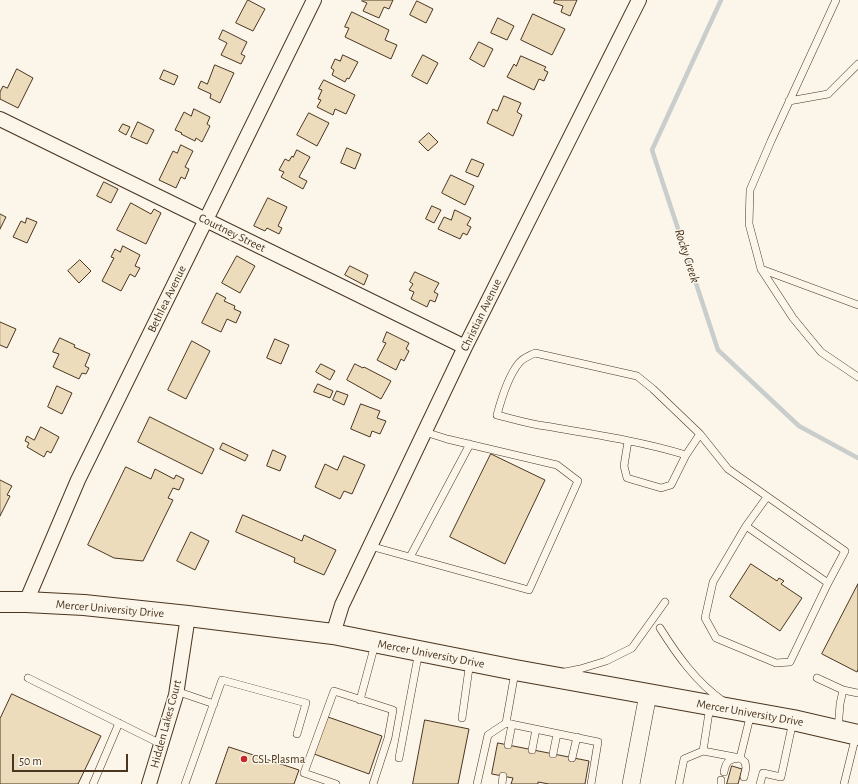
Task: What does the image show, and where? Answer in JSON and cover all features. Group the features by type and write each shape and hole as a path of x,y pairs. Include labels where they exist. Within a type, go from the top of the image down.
{"main road":[{"name":"Mercer University Drive","path":"0,602 84,605 333,634 545,676 793,720 851,733"}],"street":[{"name":"Bethlea Avenue","path":"26,602 78,480 314,0"},
{"name":"Christian Avenue","path":"333,634 342,605 465,347 639,0"},
{"name":"Courtney Street","path":"0,119 465,347"},
{"name":"Hidden Lakes Court","path":"149,784 176,691 188,616"},
{"path":"631,784 648,694"}],"lane":[{"path":"836,0 750,190 749,224 761,269 793,318 821,352 858,377"},
{"path":"789,101 828,94 858,64"},
{"path":"761,269 858,305"},
{"path":"686,455 628,441 544,426 497,415 504,391 518,364 526,357 535,353 637,376 653,389 700,434 728,469 845,551 828,582 790,662 776,663 716,638 705,618 713,582 746,526 767,497"},
{"path":"370,546 529,590 578,481 557,465 424,432"},
{"path":"628,441 624,466 627,478 661,488 671,485 686,455 700,434"},
{"path":"410,557 470,444"},
{"path":"746,526 828,582"},
{"path":"545,676 580,669 606,661 632,648 665,602"},
{"path":"660,628 676,653 711,693 743,711 740,758"},
{"path":"360,700 375,643"},
{"path":"399,758 419,651"},
{"path":"462,718 470,661"},
{"path":"508,745 515,670"},
{"path":"28,678 161,744"},
{"path":"817,678 843,690 858,693"},
{"path":"185,784 222,680 306,703 297,734"},
{"path":"843,690 840,704 851,733 844,784"},
{"path":"176,691 214,704"},
{"path":"336,784 304,772 334,691 393,710 388,738 373,784"},
{"path":"703,751 710,706"},
{"path":"760,784 763,773 781,777 793,720"},
{"path":"93,784 119,723"},
{"path":"477,784 488,735 509,724 598,742 590,784"},
{"path":"532,750 536,729"},
{"path":"553,754 557,734"},
{"path":"572,758 577,737"},
{"path":"679,784 684,759 703,751 740,758 745,762 746,768 744,777"},
{"path":"724,772 726,763 730,759 740,758"},
{"path":"502,784 503,776"}],"building":[{"path":"248,0 265,9 253,31 236,23"},
{"path":"393,0 389,9 384,7 379,18 363,11 367,3 362,1"},
{"path":"555,0 577,0 570,16 561,12 563,6 554,3"},
{"path":"417,1 433,9 426,23 410,15"},
{"path":"352,12 389,30 385,40 397,45 391,59 345,37 349,28 345,27"},
{"path":"533,14 565,29 552,55 521,40"},
{"path":"498,18 514,26 507,40 491,33"},
{"path":"223,30 247,42 241,54 245,56 241,64 221,55 227,43 219,39"},
{"path":"479,42 493,49 484,67 470,59"},
{"path":"343,55 358,62 349,79 347,78 345,82 332,75 334,70 331,68 335,59 340,61"},
{"path":"423,55 438,63 427,84 412,76"},
{"path":"521,56 546,67 544,70 548,72 544,81 539,79 534,90 507,77 514,64 516,66"},
{"path":"215,65 234,73 220,103 210,98 211,94 198,88 201,81 207,84"},
{"path":"17,69 33,78 18,108 0,99 0,92 3,86 7,88"},
{"path":"164,70 178,76 174,85 160,79"},
{"path":"324,80 355,95 346,114 335,109 333,115 317,107 321,100 318,99 322,90 319,89"},
{"path":"504,96 521,103 517,112 522,115 513,136 487,123 493,109 497,111"},
{"path":"194,109 210,117 207,124 210,126 202,142 196,138 195,141 175,130 184,112 191,116"},
{"path":"309,113 329,123 317,146 297,135"},
{"path":"138,122 154,130 147,144 131,137"},
{"path":"123,124 130,127 126,135 119,131"},
{"path":"429,133 438,142 428,151 419,142"},
{"path":"181,145 193,151 185,167 189,169 185,179 181,177 176,188 159,180 173,151 177,153"},
{"path":"347,148 361,154 355,169 341,163"},
{"path":"297,150 310,157 299,177 307,181 303,189 281,177 284,172 279,170 285,159 289,161"},
{"path":"472,159 484,164 478,177 466,172"},
{"path":"451,175 474,186 465,205 442,193"},
{"path":"104,182 118,189 111,203 97,196"},
{"path":"268,198 287,207 278,226 282,228 279,234 267,228 265,231 254,226"},
{"path":"131,203 151,214 154,209 161,213 146,244 117,230"},
{"path":"432,206 441,210 434,223 426,219"},
{"path":"455,210 471,218 467,225 471,227 467,235 463,233 460,239 438,229 444,217 451,220"},
{"path":"0,214 6,217 0,229"},
{"path":"27,218 37,222 27,243 13,237 21,221 25,223"},
{"path":"123,246 140,255 135,266 140,268 135,277 130,274 121,291 102,281 114,258 111,257 115,249 120,252"},
{"path":"237,256 255,266 240,293 222,283"},
{"path":"80,260 91,271 79,283 68,271"},
{"path":"350,266 368,275 364,285 345,275"},
{"path":"415,272 439,283 434,292 438,294 435,302 430,300 427,307 411,299 414,292 409,290 413,284 410,282"},
{"path":"217,293 226,298 224,301 235,306 234,309 241,312 236,323 227,319 221,332 202,323"},
{"path":"0,322 16,329 7,348 0,345"},
{"path":"387,332 409,343 406,349 409,351 404,361 401,359 396,370 377,360 386,343 383,342"},
{"path":"60,338 75,345 74,347 90,354 85,366 89,368 86,374 82,373 79,379 53,367 59,354 53,352"},
{"path":"275,339 289,345 281,364 267,358"},
{"path":"192,341 210,351 186,399 168,390"},
{"path":"321,364 335,371 330,380 316,372"},
{"path":"355,364 391,381 381,399 347,380"},
{"path":"318,384 333,391 330,398 314,392"},
{"path":"57,386 72,393 62,414 48,407"},
{"path":"337,391 348,395 344,405 333,400"},
{"path":"361,404 380,411 377,418 386,421 380,434 372,431 370,437 351,429"},
{"path":"150,417 214,449 202,474 138,442"},
{"path":"41,427 59,437 51,453 47,451 44,457 27,447 29,443 25,441 27,436 34,440"},
{"path":"223,443 248,455 245,461 220,449"},
{"path":"273,450 286,456 280,471 267,466"},
{"path":"491,454 545,480 505,564 450,537"},
{"path":"344,456 365,465 352,494 344,491 340,499 315,487 325,464 337,470"},
{"path":"126,467 151,479 155,469 174,479 176,475 184,479 179,490 173,488 168,498 173,500 143,561 114,558 88,545"},
{"path":"0,480 12,486 7,495 10,496 0,516"},
{"path":"243,515 302,541 304,535 336,550 324,575 294,562 295,558 236,532"},
{"path":"191,532 209,541 195,570 177,561"},
{"path":"751,564 777,581 779,578 784,581 781,584 802,598 780,631 730,597"},
{"path":"858,584 858,669 857,672 822,654"},
{"path":"12,694 101,736 78,784 0,784 0,719"},
{"path":"328,717 382,736 369,774 314,754"},
{"path":"425,720 469,729 458,784 413,784"},
{"path":"498,743 589,761 585,784 549,784 538,782 538,784 511,784 513,778 492,774"},
{"name":"CSL Plasma","path":"229,747 299,770 294,784 216,784"},
{"path":"732,766 742,769 738,784 727,784"}],"waterway":[{"name":"Rocky Creek","path":"721,0 652,150 718,350 799,426 858,458"}],"place":[{"name":"CSL Plasma","path":"244,759"}]}
